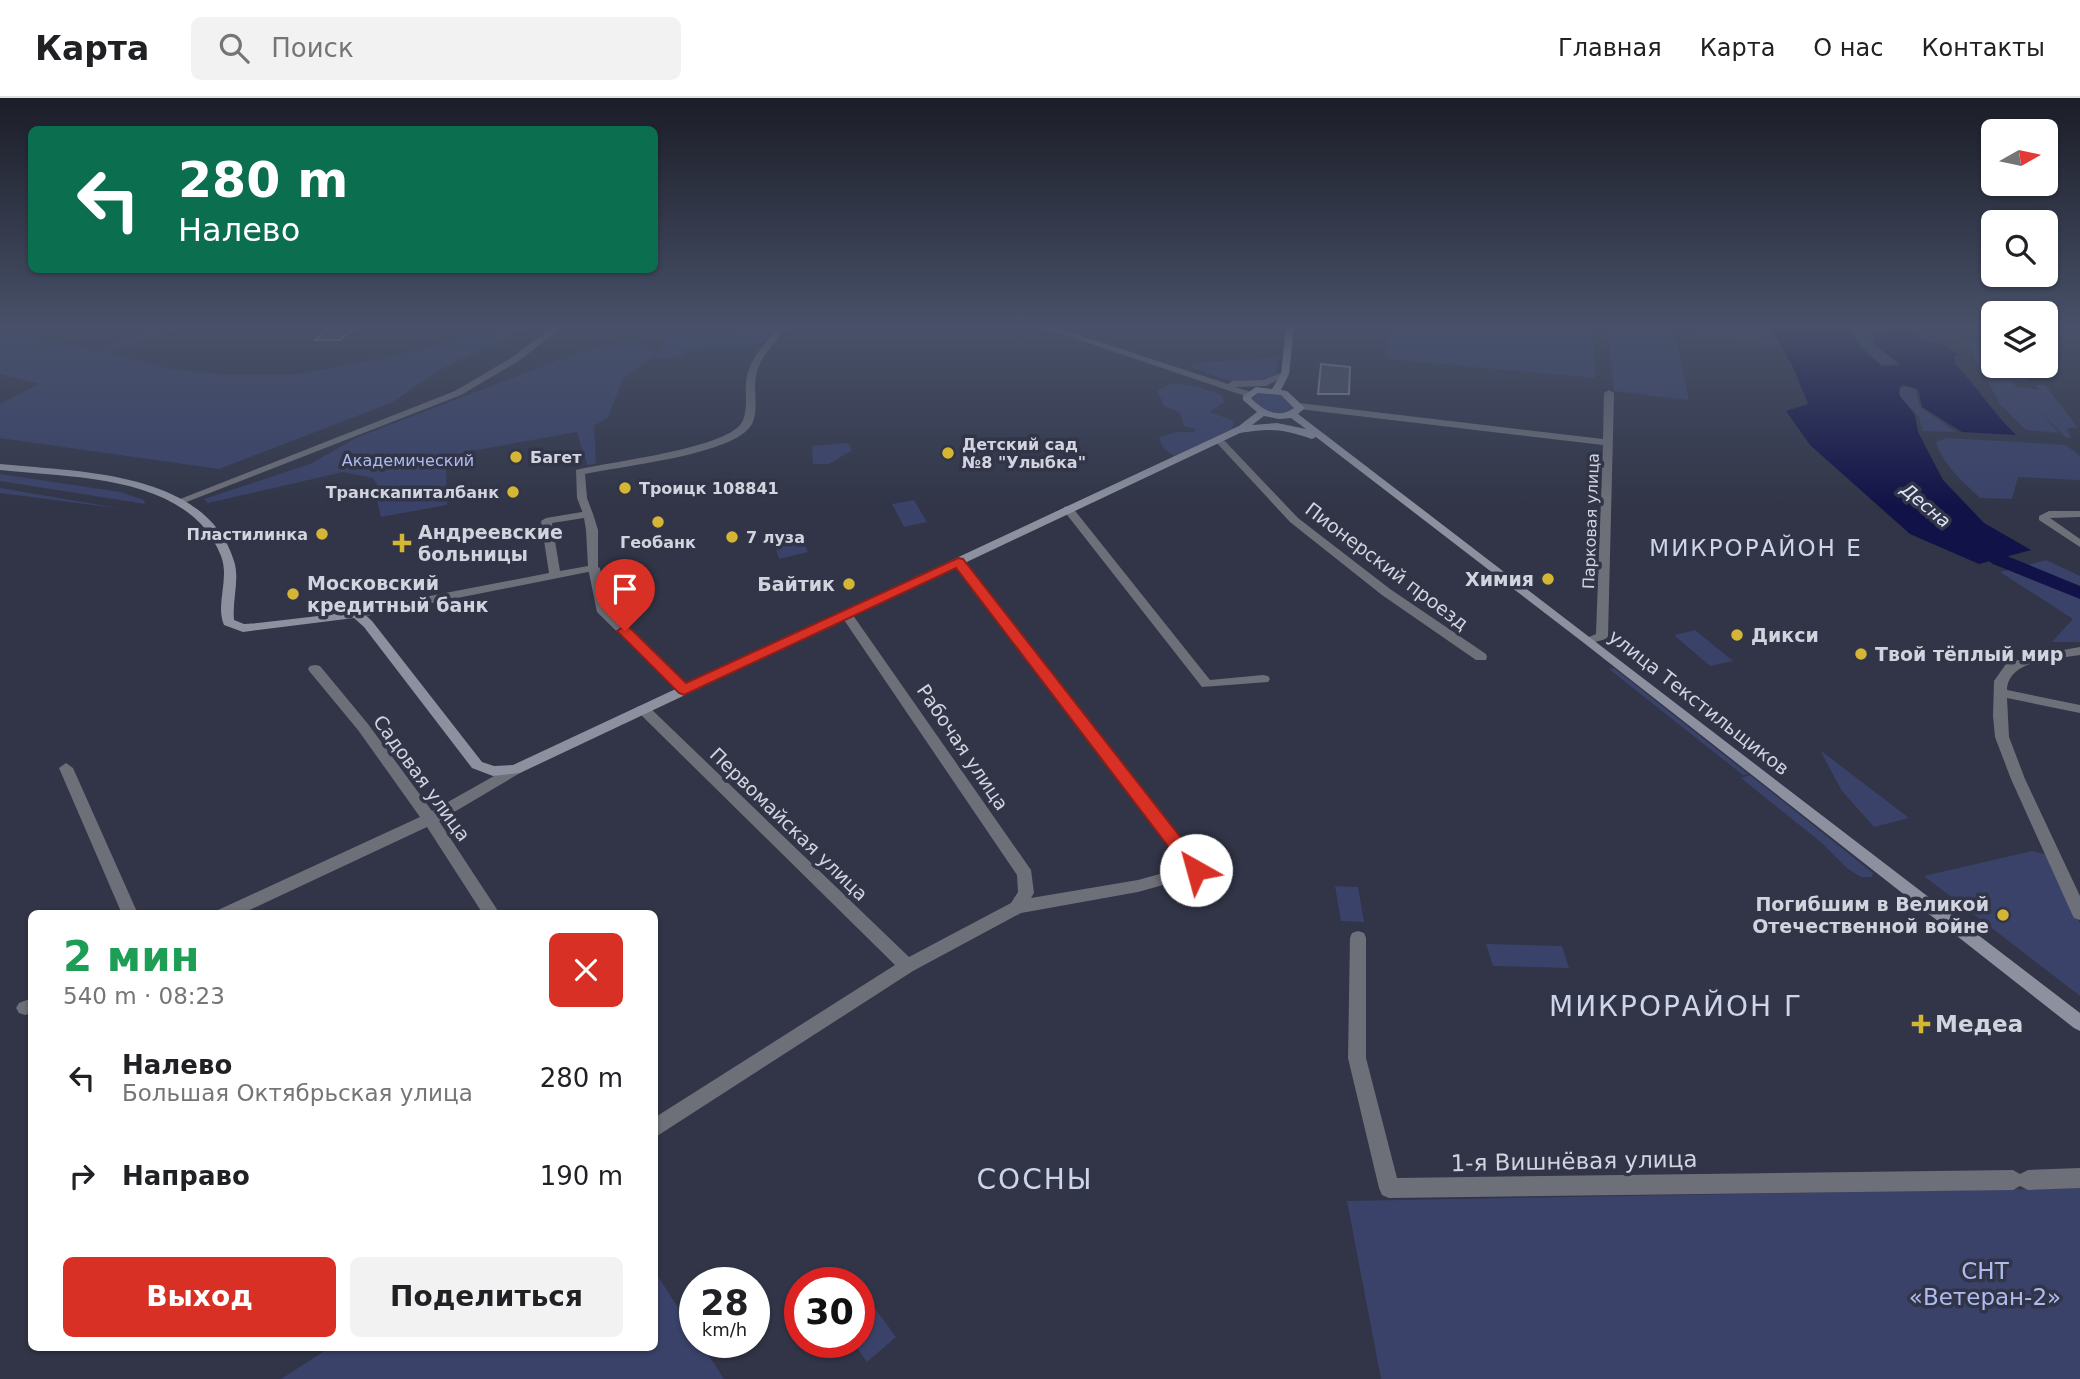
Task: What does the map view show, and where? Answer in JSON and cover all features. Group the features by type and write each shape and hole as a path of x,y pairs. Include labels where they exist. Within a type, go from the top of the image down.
{"main road":[{"path":"1278,387 1276,390 1256,390 1248,394 1247,400 1262,413 1276,416 1296,410"},
{"name":"улица Текстильщиков","path":"1276,390 1289,395 1296,410 1342,452 2080,1023"},
{"path":"0,467 108,481 153,490 180,502 201,517 220,542 231,576 228,622 234,626 258,627 357,614 368,624 477,765 493,771 515,770 1218,439 1262,413"},
{"path":"1232,432 1264,426 1288,428 1309,434 1331,449 1342,452"}],"street":[{"path":"180,502 469,387"},
{"path":"684,690 601,609 592,530 582,498 580,472 602,465 697,450 737,435 747,425 752,387"},
{"path":"1228,387 1248,394"},
{"name":"Парковая улица","path":"1588,640 1602,636 1609,393"},
{"path":"1296,410 1609,443"},
{"name":"Пионерский проезд","path":"1218,439 1294,520 1386,592 1481,657"},
{"path":"1068,509 1207,684 1263,679"},
{"path":"555,576 546,521 588,514"},
{"path":"2080,514 2049,514 2043,518 2080,544"},
{"path":"658,1126 907,966 1017,907 1138,886 1196,870 958,562"},
{"path":"357,614 555,576 595,574"},
{"name":"Рабочая улица","path":"846,614 1025,874 1026,893 1017,907"},
{"path":"2080,651 2035,659 2011,667 2001,681 2002,737 2018,779 2080,913"},
{"name":"Садовая улица","path":"315,669 337,694 430,819 489,910"},
{"path":"2001,693 2080,709"},
{"name":"Первомайская улица","path":"643,709 907,966"},
{"path":"66,768 128,910"},
{"path":"232,910 430,819 515,770"},
{"name":"1-я Вишнёвая улица","path":"1358,938 1357,1058 1389,1188 2080,1178"}],"green space":[{"path":"34,387 415,387 391,403 219,469 0,438 0,404"},
{"name":"Академический","path":"489,387 620,387 608,417 594,426 596,464 587,465 577,432 465,452 446,466 447,505 381,517 377,500 385,498 373,478 343,472 208,503 204,499 310,464 356,438"},
{"path":"1165,387 1197,387 1222,395 1224,402 1210,412 1234,421 1232,429 1174,456 1163,448 1159,437 1177,432 1194,432 1196,429 1184,426 1180,413 1164,406 1157,390"},
{"path":"1614,387 1686,387 1689,400 1614,391"},
{"path":"1991,387 2039,390 2037,387 2046,387 2078,428 2067,428 2071,439 2065,437 2036,407 2059,433 2026,430 2000,404"},
{"path":"1900,388 1915,389 1920,407 1956,432 1923,431 1919,417 1900,396"},
{"path":"1259,393 1282,395 1294,406 1293,409 1276,413 1261,408 1252,399"},
{"path":"1947,438 2066,445 2080,456 2080,480 2018,477 2012,499 1980,498 1954,473 1943,458 1936,442"},
{"path":"848,443 852,450 829,464 813,464 812,446"},
{"path":"0,474 120,492 144,500 145,504 0,481"},
{"path":"0,488 124,509 0,493"},
{"path":"914,500 927,522 904,527 892,504"},
{"path":"799,533 808,552 779,559 774,543 786,535"},
{"path":"2046,560 2080,576 2080,642 2052,642 2073,619 2000,572"},
{"path":"1696,630 1733,661 1710,666 1674,635"},
{"path":"1614,668 1748,774 1743,775 1609,669"},
{"path":"1820,750 1909,818 1874,827 1842,791"},
{"path":"1750,775 1873,873 1872,877 1861,877 1848,869 1823,844 1741,778"},
{"path":"2032,851 2049,855 2080,923 2080,996 1924,876"},
{"path":"1335,886 1358,887 1364,922 1341,921"},
{"path":"1486,944 1562,946 1569,968 1493,966"},
{"name":"СНТ «Ветеран-2»","path":"2080,1188 2080,1379 1381,1379 1347,1201"},
{"path":"658,1277 679,1309 679,1358 710,1358 724,1379 281,1379 324,1351 658,1351"},
{"path":"875,1308 896,1337 875,1355"}],"water":[{"path":"1801,387 1901,387 1899,395 1915,415 1918,432 1943,480 1984,523 2031,550 1979,564 1910,534 1810,445 1786,411 1808,404"},
{"path":"1910,387 1975,387 2016,435 1962,432 1922,407 1918,389"}],"building":[{"path":"1319,387 1349,387 1349,394 1318,394"}],"waterway":[{"name":"Десна","path":"1973,542 2000,560 2080,593"}],"place":[{"name":"Детский сад №8 \"Улыбка\"","path":"948,453"},
{"name":"Багет","path":"516,457"},
{"name":"Троицк 108841","path":"625,488"},
{"name":"Транскапиталбанк","path":"513,492"},
{"name":"Геобанк","path":"658,522"},
{"name":"Пластилинка","path":"322,534"},
{"name":"7 луза","path":"732,537"},
{"name":"Андреевские больницы","path":"402,543"},
{"name":"Химия","path":"1548,579"},
{"name":"Байтик","path":"849,584"},
{"name":"Московский кредитный банк","path":"293,594"},
{"name":"Дикси","path":"1737,635"},
{"name":"Твой тёплый мир","path":"1861,654"},
{"name":"Погибшим в Великой Отечественной войне","path":"2003,915"},
{"name":"Медеа","path":"1921,1024"}],"district":[{"name":"МИКРОРАЙОН Е","path":"1756,548"},
{"name":"МИКРОРАЙОН Г","path":"1676,1006"},
{"name":"СОСНЫ","path":"1035,1179"}],"route":[{"path":"625,631 684,690 958,562 1196,870"}]}
